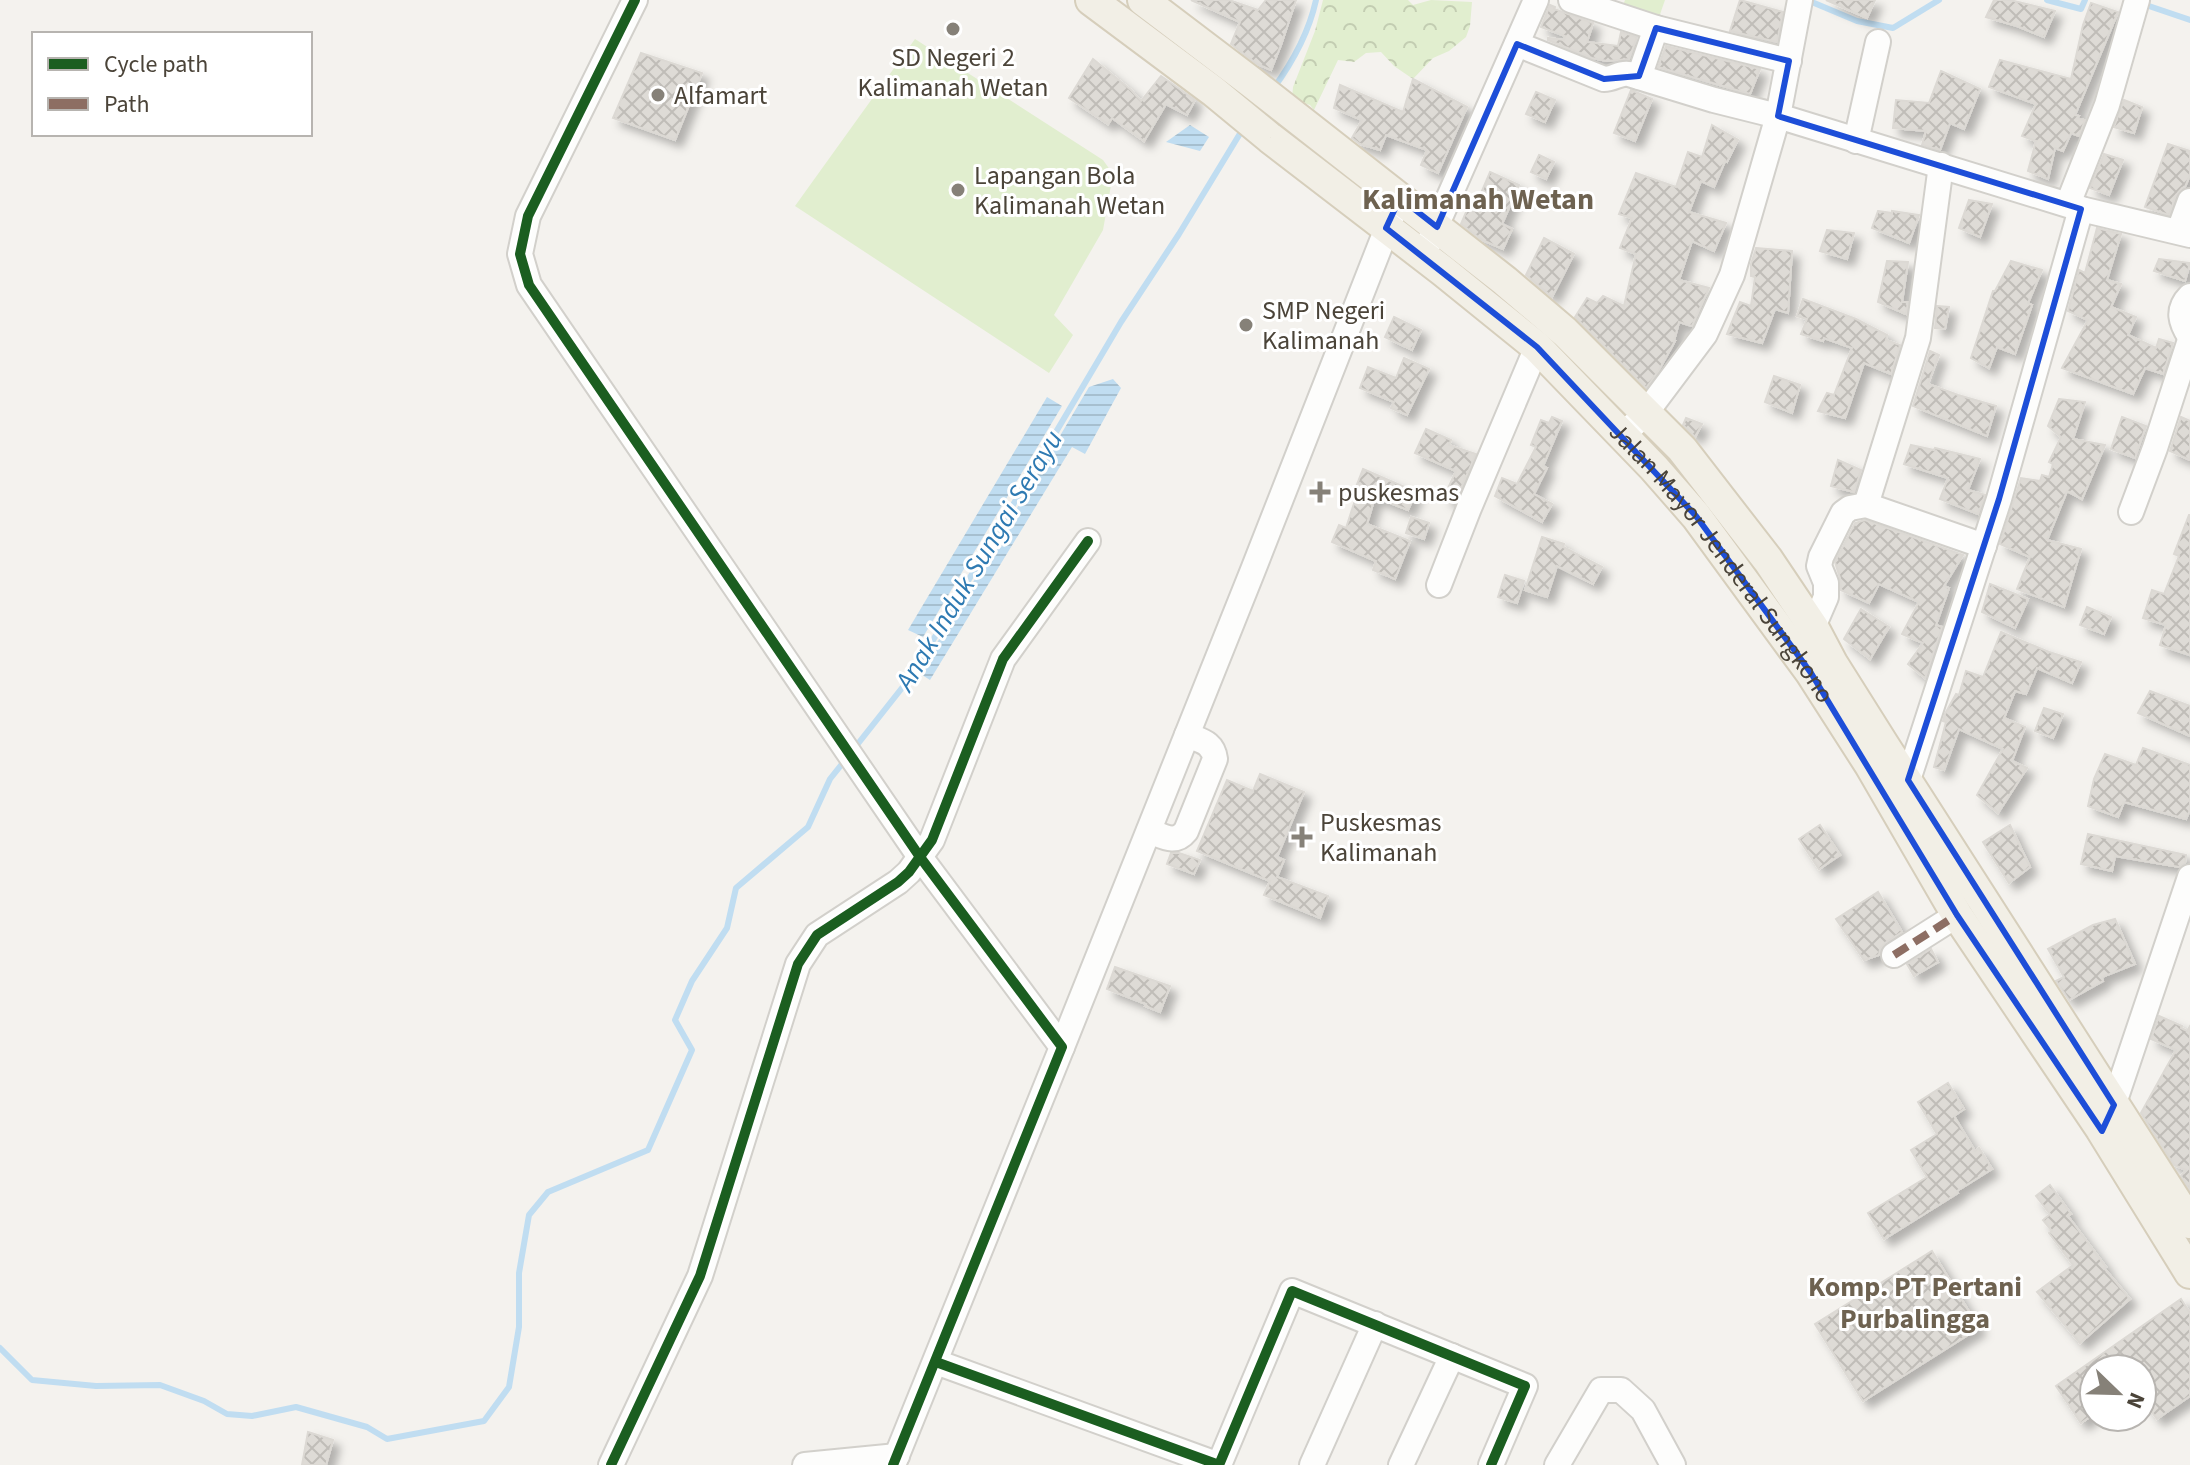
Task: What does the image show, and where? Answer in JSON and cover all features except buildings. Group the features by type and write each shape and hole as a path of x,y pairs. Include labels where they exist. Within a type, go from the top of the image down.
{"main road":[{"name":"Jalan Mayor Jenderal Sungkono","path":"1091,0 1231,106 1634,424 1696,516 1801,636 1819,686 1898,787 2035,984 2190,1273"},
{"name":"Jalan Mayor Jenderal Sungkono","path":"1151,3 1437,227 1565,332 1628,394 1634,424"},
{"name":"Jalan Mayor Jenderal Sungkono","path":"1898,787 1957,915 2190,1223"}],"street":[{"path":"635,0 528,216 520,254 529,285 920,857 1062,1047"},
{"path":"1423,256 1536,0"},
{"path":"1571,0 1656,28 1789,61"},
{"path":"1137,34 1151,3"},
{"path":"1634,424 1705,334 1732,275 1778,116 1799,6"},
{"path":"1898,787 1984,546 2075,207 2134,8"},
{"path":"1639,77 1656,28"},
{"path":"1856,141 1878,42"},
{"path":"1517,44 1604,79 1625,73 1778,116 2075,207 2184,233 2190,201"},
{"path":"1866,505 1918,338 1941,165"},
{"path":"805,1465 895,1461 1248,585 1400,198"},
{"path":"2131,512 2190,339 2181,324 2181,317 2182,307 2190,296"},
{"path":"1439,585 1537,347"},
{"path":"1801,636 1827,589 1819,566 1821,557 1843,513 1850,508 1866,505 1984,546"},
{"path":"611,1465 700,1276 798,964 817,935 898,882 932,840 1003,659 1088,541"},
{"path":"1149,831 1172,840 1181,837 1215,759 1211,746 1187,735"},
{"path":"2108,1118 2190,877"},
{"path":"1894,955 1957,915"},
{"path":"936,1362 1219,1465 1292,1291 1525,1386 1491,1465"},
{"path":"1312,1465 1375,1324"},
{"path":"1401,1465 1452,1356"},
{"path":"1557,1465 1601,1390 1621,1390 1643,1410 1667,1462"}],"highlighted area":[{"path":"1656,28 1789,61 1778,116 2081,209 1999,499 1908,780 2114,1105 2102,1131 1957,915 1811,673 1696,516 1537,347 1386,228 1400,198 1437,227 1517,44 1604,79 1639,76"}],"green space":[{"path":"1323,0 1408,0 1413,5 1431,0 1472,2 1470,26 1466,37 1449,51 1433,58 1413,79 1381,52 1366,53 1354,62 1338,60 1314,110 1310,105 1292,99 1293,87 1315,31"},
{"path":"1625,0 1665,0 1657,23 1621,11"},
{"name":"Lapangan Bola Kalimanah Wetan","path":"915,39 1103,160 1113,174 1103,230 1054,315 1073,335 1049,373 795,206"}],"water":[{"path":"1190,125 1209,137 1200,151 1166,142"},
{"path":"1113,379 1121,388 1085,454 1072,447 930,680 919,673 1089,387"},
{"path":"1047,397 1062,406 923,637 908,630"}],"waterway":[{"name":"Anak Induk Sungai Serayu","path":"1273,89 1299,47 1316,0"},
{"name":"Anak Induk Sungai Serayu","path":"1807,0 1857,21 1893,28 1939,0"},
{"name":"Anak Induk Sungai Serayu","path":"2047,0 2081,9 2085,0"},
{"name":"Anak Induk Sungai Serayu","path":"2140,3 2190,20"},
{"name":"Anak Induk Sungai Serayu","path":"853,750 913,674 1121,322 1244,127"},
{"name":"Anak Induk Sungai Serayu","path":"0,1348 32,1380 96,1386 160,1385 204,1401 227,1414 252,1416 296,1407 367,1427 387,1439 484,1421 509,1387 519,1327 519,1273 529,1215 548,1192 648,1150 692,1050 675,1020 692,981 727,928 736,888 808,827 830,779 846,759"}],"marked path":[{"path":"1894,955 1957,915"}],"cycle path":[{"path":"635,0 528,216 520,254 529,285 920,857 1062,1047 893,1465"},
{"path":"611,1465 700,1276 798,964 817,935 898,882 932,840 1003,659 1088,541"},
{"path":"936,1362 1219,1465 1292,1291 1525,1386 1491,1465"}],"place":[{"name":"SD Negeri 2 Kalimanah Wetan","path":"953,29"},
{"name":"Alfamart","path":"658,95"},
{"name":"Lapangan Bola Kalimanah Wetan","path":"958,190"},
{"name":"SMP Negeri Kalimanah","path":"1246,325"},
{"name":"puskesmas","path":"1320,492"},
{"name":"Puskesmas Kalimanah","path":"1302,837"}],"district":[{"name":"Kalimanah Wetan","path":"1478,199"},
{"name":"Komp. PT Pertani Purbalingga","path":"1915,1302"}]}
